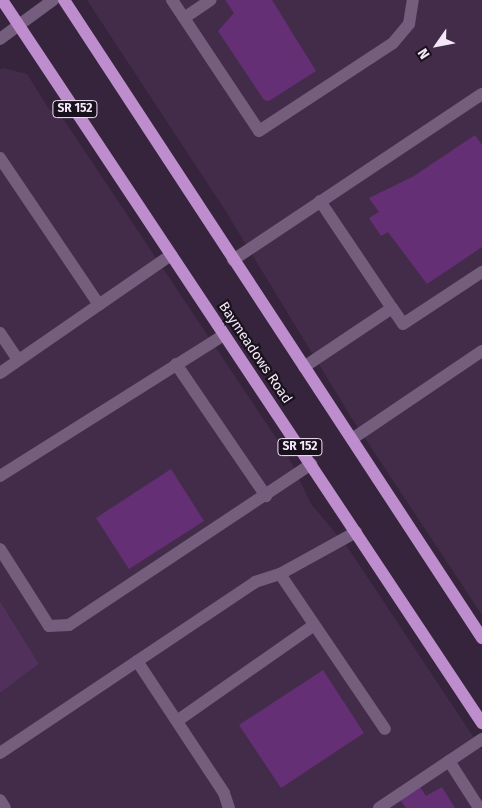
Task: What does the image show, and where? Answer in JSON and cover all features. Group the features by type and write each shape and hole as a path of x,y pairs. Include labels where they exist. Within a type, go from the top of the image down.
{"main road":[{"name":"Baymeadows Road","path":"2,0 482,723"},
{"path":"64,0 482,638"}],"street":[{"path":"0,39 53,0"},
{"path":"172,0 258,131 393,43 409,24 413,0"},
{"path":"184,18 211,0"},
{"path":"233,260 482,94"},
{"path":"0,158 99,305"},
{"path":"320,201 403,324 482,272"},
{"path":"0,373 172,255"},
{"path":"304,367 392,308"},
{"path":"0,333 18,360"},
{"path":"0,476 224,334"},
{"path":"352,439 482,351"},
{"path":"176,364 266,496"},
{"path":"0,549 49,626 68,625 266,496 311,464"},
{"path":"0,753 255,582 280,574 356,532"},
{"path":"280,574 385,729"},
{"path":"177,721 314,624"},
{"path":"137,661 224,793 229,808"},
{"path":"379,808 482,739"},
{"path":"449,761 479,808"},
{"path":"0,800 5,808"}],"shaded area":[{"path":"87,0 482,0 482,615 351,417 225,210"},
{"path":"3,68 27,74 49,109 64,120 288,456 311,504 348,548 482,750 482,808 0,808 0,693 39,664 0,601 0,70"},
{"path":"0,601 39,664 0,693"}],"building":[{"path":"225,0 272,0 316,71 269,101 264,100 218,31 234,13"},
{"path":"475,135 482,145 482,247 427,284 388,232 381,236 369,218 379,212 369,198 414,176"},
{"path":"171,469 204,521 129,569 96,518"},
{"path":"323,670 364,733 281,788 239,725"},
{"path":"420,787 426,796 442,787 455,808 406,808 400,800"}]}
